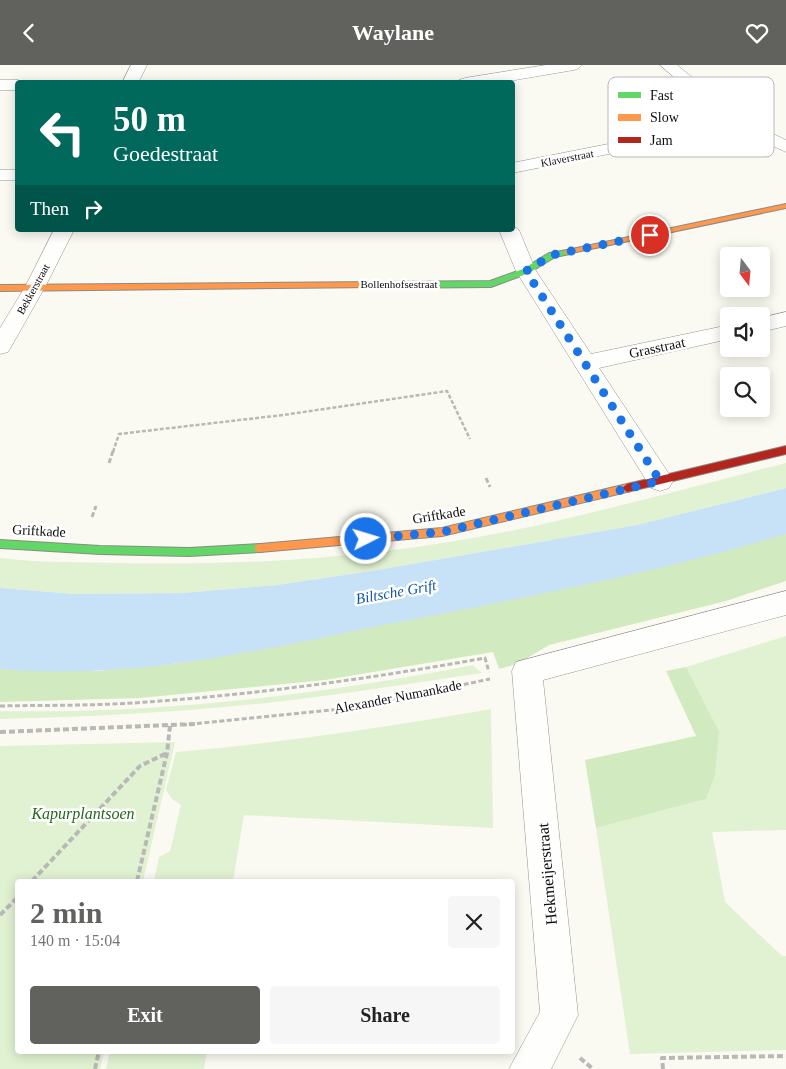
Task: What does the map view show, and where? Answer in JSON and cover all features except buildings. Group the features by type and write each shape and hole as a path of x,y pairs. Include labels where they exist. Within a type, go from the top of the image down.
{"street":[{"path":"132,80 139,65"},
{"path":"458,80 574,65"},
{"path":"668,65 682,77"},
{"path":"0,85 15,85"},
{"path":"774,141 786,147"},
{"name":"Klaverstraat","path":"515,167 608,149"},
{"path":"0,175 15,175"},
{"name":"Bollenhofsestraat","path":"0,287 491,284 526,271 552,255 786,205"},
{"name":"Bekkerstraat","path":"0,347 35,287 63,232"},
{"path":"510,232 526,271 660,481"},
{"path":"770,323 786,319"},
{"name":"Grasstraat","path":"586,363 720,334"},
{"name":"Griftkade","path":"0,544 100,550 189,552 318,544 442,532 786,451"},
{"path":"527,671 786,603"},
{"name":"Hekmeijerstraat","path":"527,671 559,1015 529,1069"}],"path":[{"path":"109,463 119,434 218,425 447,391 470,439"},
{"path":"0,706 98,705 211,696 386,675 484,658 489,671 527,671"},
{"name":"Alexander Numankade","path":"0,732 170,726 350,708 527,671"},
{"path":"137,879 167,753 170,726"},
{"path":"34,879 140,766 167,753"},
{"path":"0,915 15,900"},
{"path":"95,1069 98,1054"},
{"path":"663,1069 662,1058 786,1056"}],"green space":[{"path":"786,463 786,488 637,525 378,570 277,585 183,593 75,594 0,588 0,558 45,562 169,564 267,561 364,553 462,540 545,524"},
{"path":"786,534 786,581 726,601 549,645 517,664 499,669 493,652 325,680 140,698 0,702 0,669 97,671 179,663 484,605"},
{"path":"786,636 786,830 712,832 725,902 782,956 786,956 786,1050 630,1054 596,828 706,799 719,731 686,667"},
{"path":"473,665 482,673 276,702 138,714 0,719 0,711 59,711 178,706 297,694"},
{"path":"686,667 719,731 715,775 706,799 596,828 585,760 696,736 666,671"},
{"path":"491,709 493,828 244,815 233,879 154,879 159,857 170,851 181,805 172,799 166,790 176,752 334,734"},
{"name":"Kapurplantsoen","path":"175,742 143,879 15,879 15,1054 103,1054 100,1069 0,1069 0,746"},
{"path":"109,1054 206,1054 204,1069 106,1069"}],"water":[{"name":"Biltsche Grift","path":"786,488 786,534 689,561 542,594 297,643 198,660 100,671 50,672 0,669 0,588 75,594 183,593 277,585 378,570 637,525"}],"traffic: fast":[{"path":"375,285 491,284 526,271 552,255 567,252"},
{"path":"0,544 100,550 189,552 260,548"}],"traffic: slow":[{"path":"567,252 786,206"},
{"path":"0,288 375,285"},
{"path":"260,548 442,532 627,488"}],"traffic: jam":[{"path":"627,488 786,450"}],"route":[{"path":"366,539 442,532 660,481 526,271 552,255 650,235"}]}
